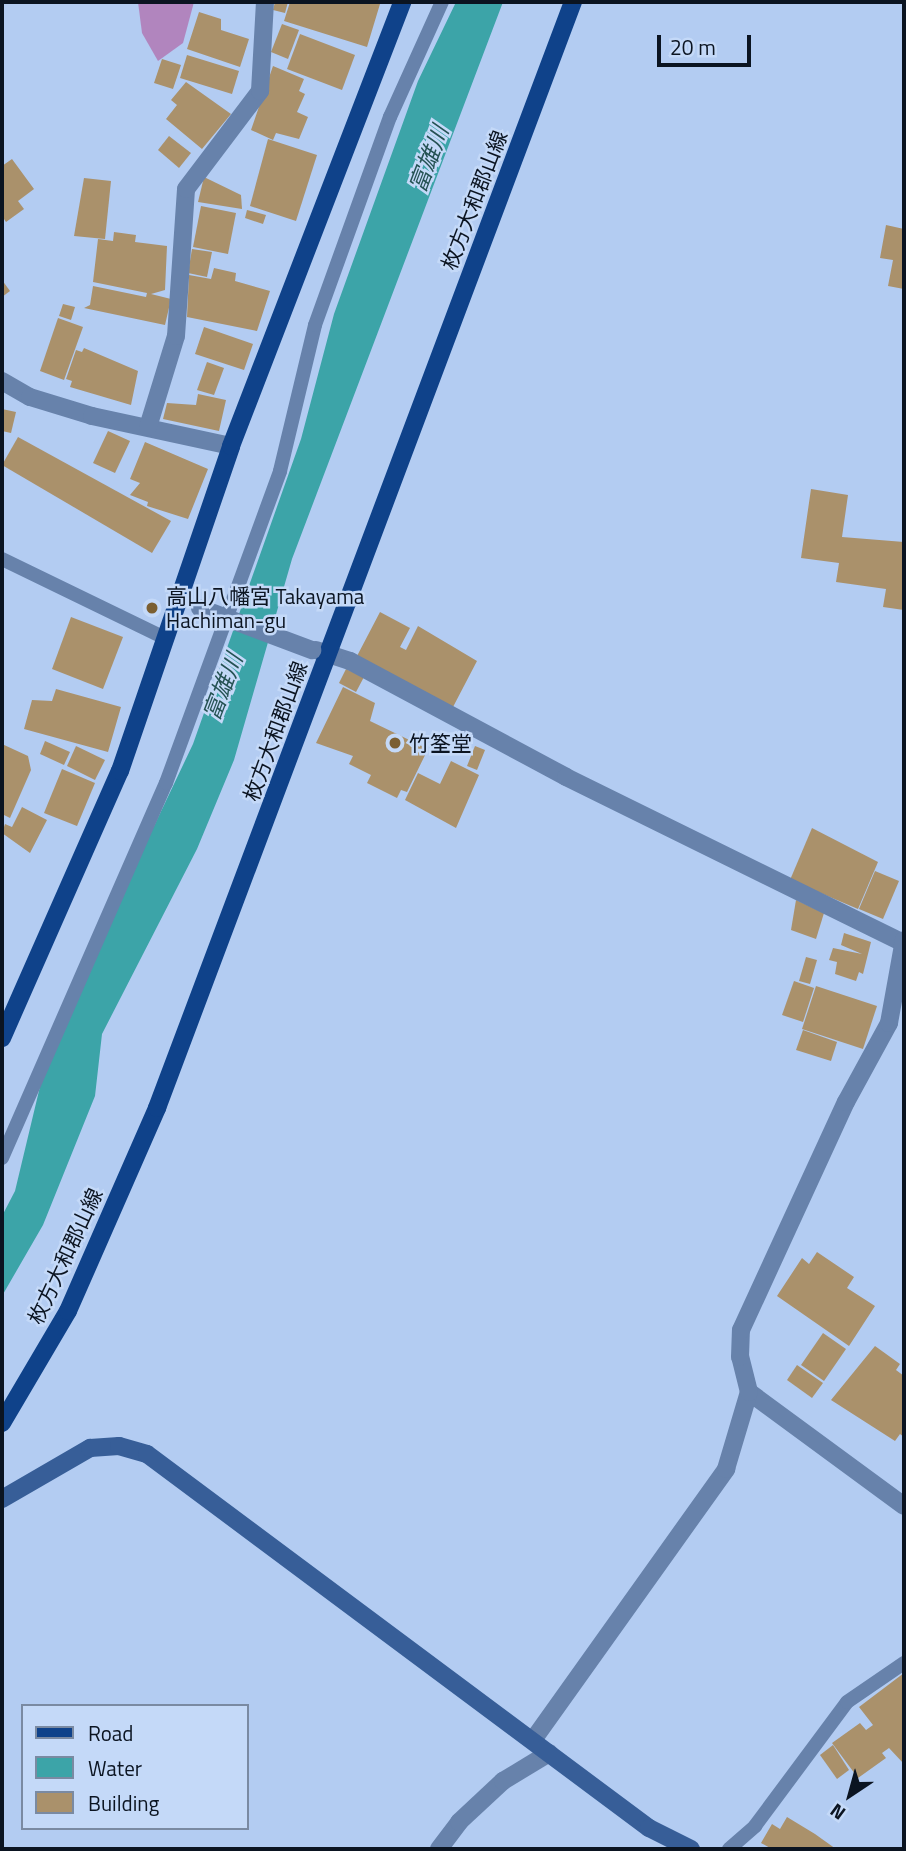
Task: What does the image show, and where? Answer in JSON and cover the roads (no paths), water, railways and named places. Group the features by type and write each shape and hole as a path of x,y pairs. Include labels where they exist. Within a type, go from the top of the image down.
{"main road":[{"path":"2,1038 120,771 232,446 402,2"},
{"name":"枚方大和郡山線","path":"2,1423 68,1311 157,1108 320,652 573,2"}],"street":[{"path":"148,426 176,336 186,189 260,91 265,2"},
{"path":"2,381 30,397 232,446"},
{"path":"177,600 350,661 589,789 904,942 889,1023 846,1102 741,1330 740,1357 749,1392 726,1469 533,1740"},
{"path":"749,1392 904,1506"},
{"path":"2,1499 90,1448 119,1446 147,1454 649,1828 691,1849"},
{"path":"439,1849 459,1822 503,1782 549,1753"}],"lane":[{"path":"2,1158 166,783 280,471 315,325 390,117 442,2"},
{"path":"2,558 165,638"},
{"path":"729,1849 755,1826 847,1702 904,1662"}],"water":[{"name":"富雄川","path":"456,2 503,2 292,559 234,760 197,849 102,1034 95,1096 43,1225 2,1296 2,1216 15,1191 43,1074 98,944 193,744 301,439 334,314 418,81"}],"place":[{"name":"高山八幡宮 Takayama Hachiman-gu","path":"152,608"},
{"name":"竹筌堂","path":"395,743"}]}
